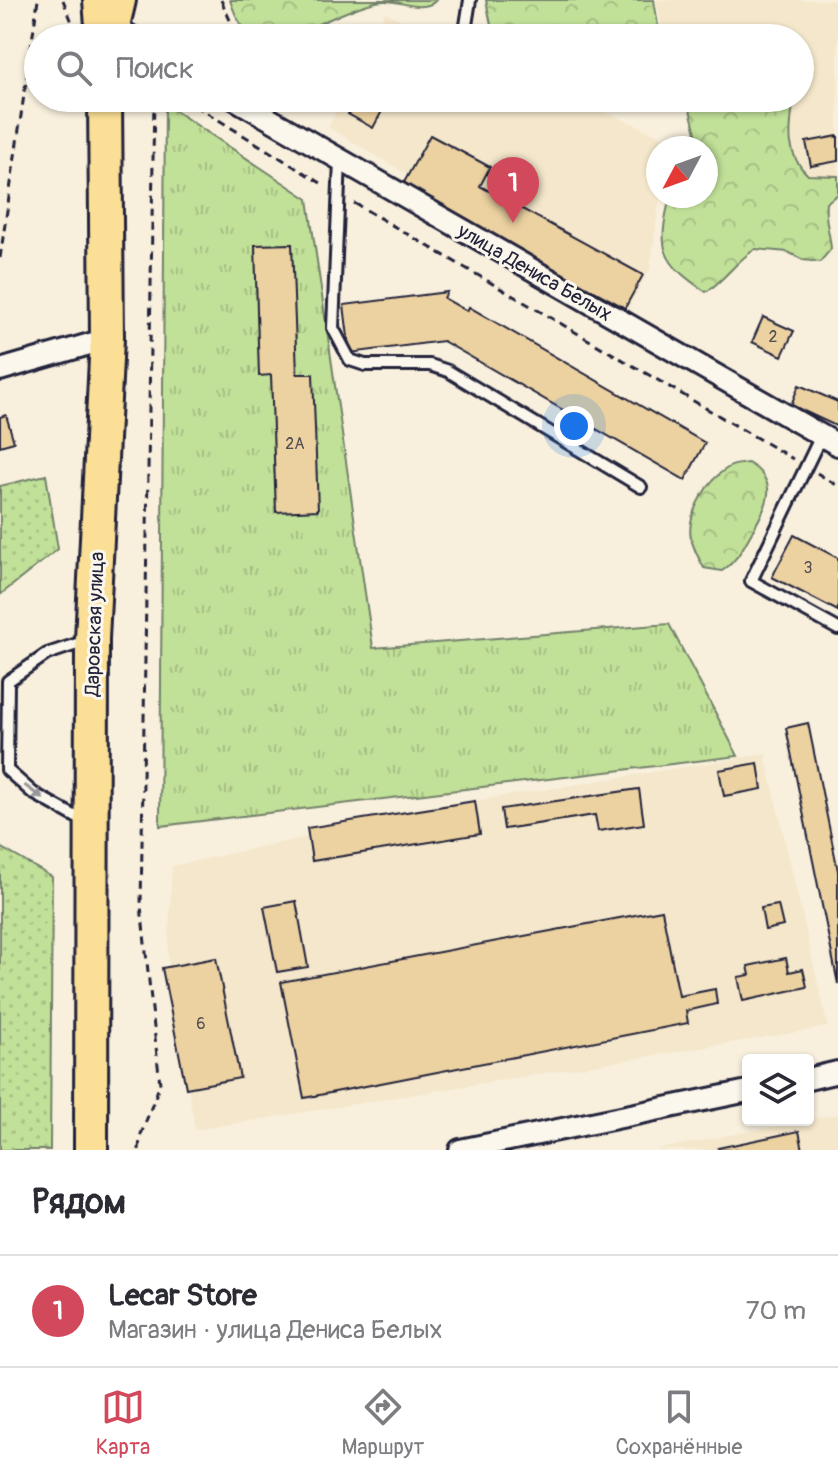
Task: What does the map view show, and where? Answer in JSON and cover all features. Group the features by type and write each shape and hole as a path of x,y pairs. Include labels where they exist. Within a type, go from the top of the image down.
{"highway":[{"name":"Даровская улица","path":"91,1150 92,639 107,339 105,112"}],"street":[{"name":"улица Дениса Белых","path":"257,112 830,441"},
{"path":"0,370 107,339"},
{"path":"814,1078 838,1072"},
{"path":"460,1150 742,1092"}],"lane":[{"path":"466,24 470,0"},
{"path":"340,160 333,328 350,360 365,365 430,365 448,371 641,487"},
{"path":"830,441 806,467 751,581 838,629"},
{"path":"92,639 47,654 8,681 7,770 33,793 92,826"}],"path":[{"path":"34,24 38,0"},
{"path":"63,0 72,24"},
{"path":"221,0 232,24"},
{"path":"0,258 24,95"},
{"path":"139,1150 140,1137 160,1084 141,906 154,112"},
{"path":"206,112 339,194 838,486"}],"shaded area":[{"path":"656,0 838,0 838,185 795,190 783,112 814,112 814,24 661,24"},
{"path":"385,12 409,24 379,24"},
{"path":"336,112 605,112 661,136 646,136 646,208 658,208 650,269 627,310 404,188 410,176 328,127"},
{"path":"765,754 828,1027 195,1130 168,956 172,866 475,801"},
{"path":"838,1114 838,1150 655,1150 777,1126 814,1126 814,1119"}],"green space":[{"path":"230,0 437,0 424,6 391,1 370,3 318,24 241,24"},
{"path":"486,0 654,0 658,24 491,24"},
{"path":"165,112 177,112 308,199 373,648 669,624 738,756 160,826"},
{"path":"691,112 792,112 790,139 800,167 808,175 838,176 838,194 826,203 831,249 820,262 803,260 788,252 755,249 706,292 680,272 666,253 664,230 668,208 718,208 718,136 696,136"},
{"path":"748,463 765,478 768,486 766,503 743,549 732,563 722,571 704,568 691,538 695,508 706,488 721,473 731,466"},
{"path":"46,475 58,549 0,595 0,486"},
{"path":"0,847 52,877 50,1150 0,1150"}],"building":[{"path":"349,112 382,112 373,128"},
{"path":"430,135 490,167 480,186 643,275 625,308 402,186"},
{"path":"838,136 838,161 811,166 806,142"},
{"path":"292,244 297,374 313,374 318,510 276,512 271,375 259,376 255,245"},
{"path":"447,292 444,298 467,311 469,307 705,443 685,480 443,341 350,353 344,305"},
{"path":"763,317 794,331 782,356 752,342"},
{"path":"799,385 838,402 838,427 791,405"},
{"path":"6,415 14,442 0,446 0,417"},
{"path":"794,535 838,558 838,611 772,577"},
{"path":"808,723 838,871 838,984 786,728"},
{"path":"758,763 762,789 724,796 719,770"},
{"path":"639,789 644,824 598,831 595,815 504,829 501,809"},
{"path":"475,801 480,834 312,861 307,828"},
{"path":"296,901 308,967 277,972 264,907"},
{"path":"778,905 783,926 765,930 761,908"},
{"path":"662,910 679,996 715,989 717,1004 686,1011 688,1023 304,1098 281,982"},
{"path":"216,958 240,1078 186,1088 162,968"},
{"path":"786,958 789,972 803,969 807,987 743,1001 738,977 750,975 748,966"},
{"path":"799,1131 803,1150 718,1148"}],"place":[{"name":"Lecar Store","path":"513,223"}]}
